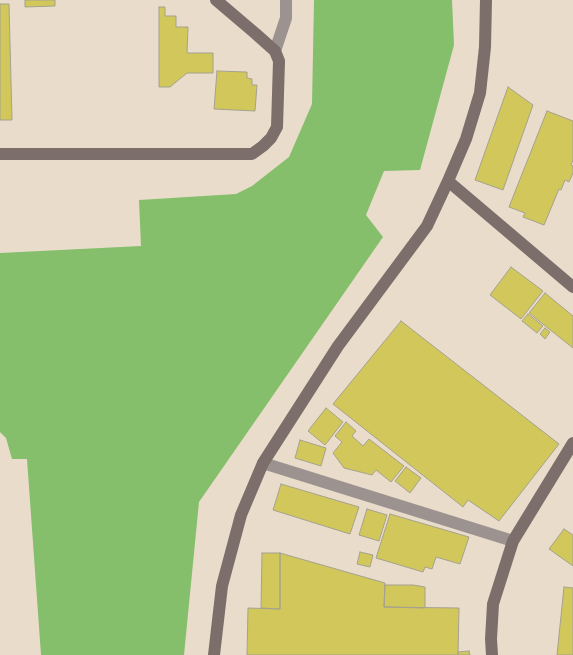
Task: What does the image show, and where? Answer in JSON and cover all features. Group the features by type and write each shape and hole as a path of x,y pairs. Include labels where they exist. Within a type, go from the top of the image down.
{"street":[{"path":"0,154 252,154 271,138 277,127 279,61 274,51 216,0"},
{"path":"274,51 286,18 286,0"},
{"path":"214,655 222,586 241,515 264,463 338,346 427,226 466,139 480,93 485,47 486,0"},
{"path":"448,181 573,287"},
{"path":"492,655 491,639 493,604 513,541 573,443"},
{"path":"264,463 513,541"}],"shaded area":[{"path":"314,0 452,0 454,45 420,170 384,171 366,215 383,237 199,502 184,655 41,655 27,459 12,459 6,438 0,432 0,253 141,246 139,200 236,194 252,186 289,157 312,104"}],"building":[{"path":"25,0 55,0 55,6 25,7"},
{"path":"0,4 9,4 12,120 0,120"},
{"path":"159,7 165,7 165,16 176,16 176,27 188,27 187,53 213,53 213,73 187,73 170,87 159,87"},
{"path":"217,71 247,72 247,78 252,79 252,85 257,85 255,111 214,109"},
{"path":"508,87 533,105 503,190 475,180"},
{"path":"547,111 573,121 573,160 571,165 573,166 573,173 569,182 565,180 561,190 559,189 544,225 523,217 525,213 509,207"},
{"path":"511,267 543,291 521,319 490,295"},
{"path":"545,293 573,316 573,348 529,313"},
{"path":"528,314 543,326 537,333 522,321"},
{"path":"401,321 559,444 499,521 468,500 463,507 333,404"},
{"path":"545,328 550,332 545,339 540,334"},
{"path":"326,408 343,422 325,445 308,431"},
{"path":"346,422 356,431 352,436 363,446 369,439 404,466 391,482 376,470 372,475 344,468 333,453 342,442 335,436"},
{"path":"300,440 326,448 321,466 295,458"},
{"path":"406,467 421,478 410,493 395,481"},
{"path":"281,484 359,507 350,534 273,510"},
{"path":"367,509 387,515 379,541 359,535"},
{"path":"390,514 469,537 460,564 436,557 432,569 425,567 423,572 376,558"},
{"path":"564,529 573,535 573,566 549,549"},
{"path":"360,552 373,555 370,567 357,564"},
{"path":"262,553 280,553 280,609 261,608"},
{"path":"280,553 385,583 384,607 459,608 458,655 247,655 248,608 280,609"},
{"path":"385,585 413,585 425,587 425,608 384,607"},
{"path":"564,587 573,588 573,655 557,655"},
{"path":"469,651 470,655 458,655 458,652"}]}
